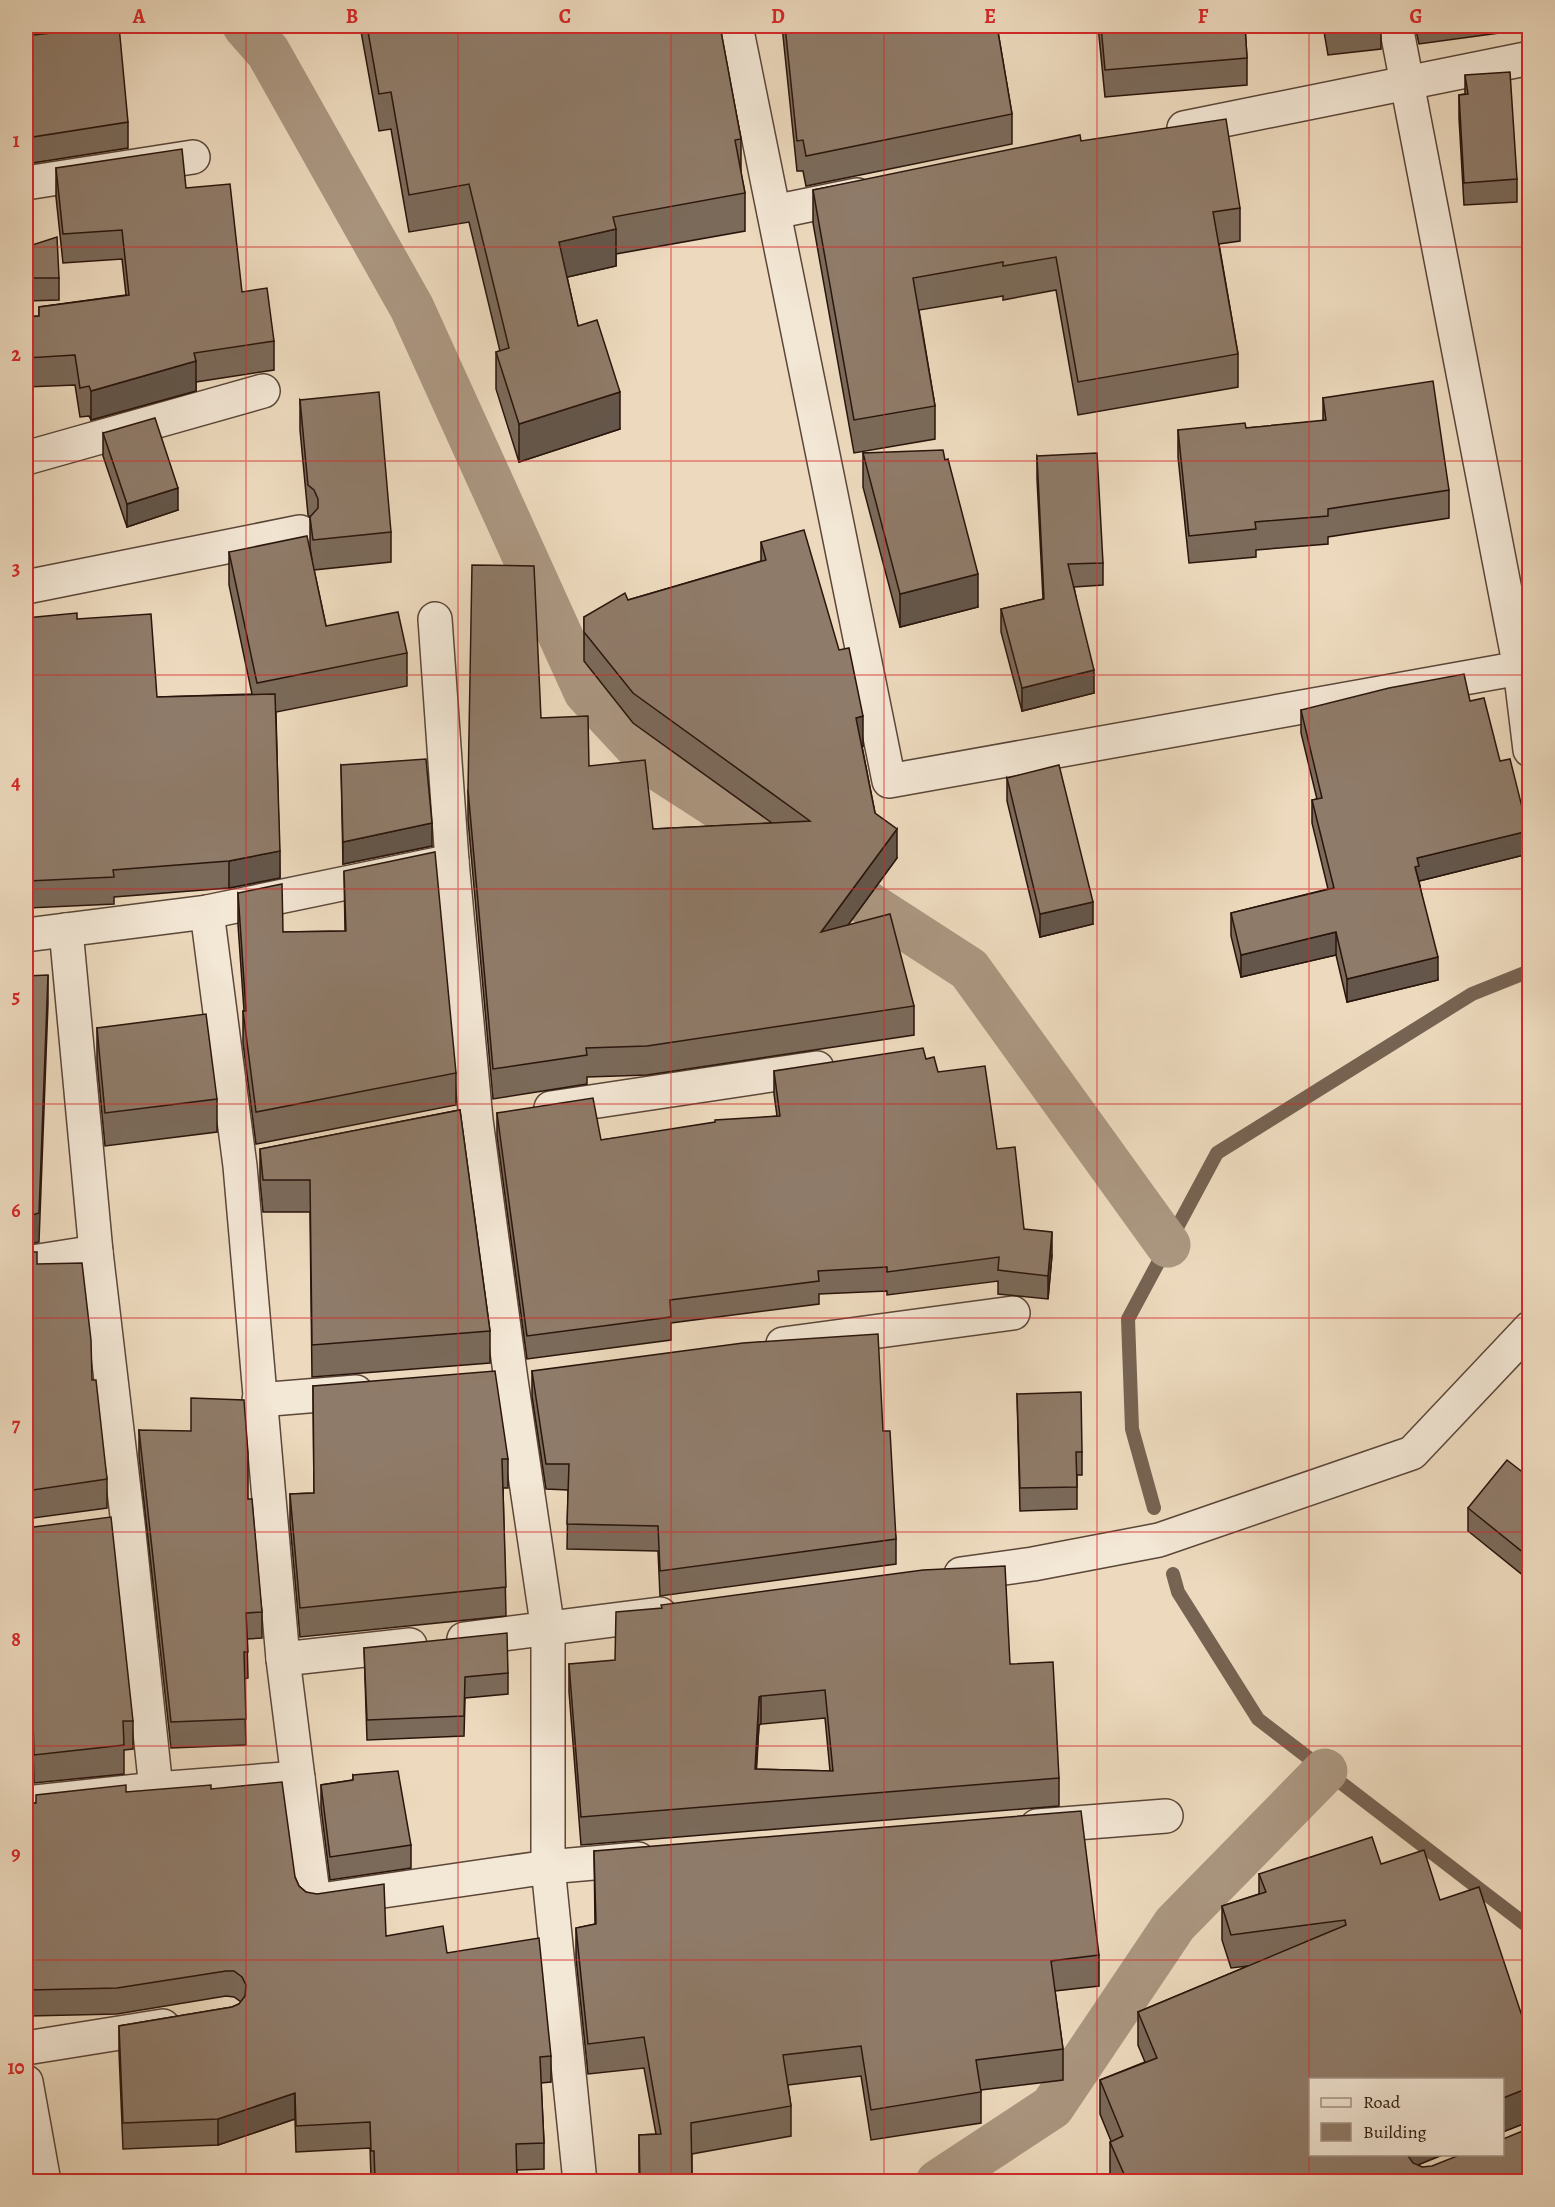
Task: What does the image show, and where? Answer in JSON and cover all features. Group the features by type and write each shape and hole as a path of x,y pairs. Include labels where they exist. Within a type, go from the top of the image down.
{"street":[{"path":"736,26 889,781 1520,668"},
{"path":"1396,26 1520,668 1530,750"},
{"path":"1161,133 1530,58"},
{"path":"26,183 194,157"},
{"path":"774,212 891,188"},
{"path":"26,458 263,392"},
{"path":"26,587 300,532"},
{"path":"435,619 452,861 476,1119 548,1630 549,1867 580,2181"},
{"path":"26,935 207,912 452,861"},
{"path":"207,912 240,1166 283,1659 314,1901 549,1867 667,1857"},
{"path":"66,930 96,1252 156,1789"},
{"path":"442,1126 847,1064"},
{"path":"240,1166 273,1160"},
{"path":"26,1263 96,1252"},
{"path":"756,1347 1013,1313"},
{"path":"926,1578 1033,1564 1159,1540 1412,1453 1530,1328"},
{"path":"476,1383 546,1375"},
{"path":"259,1400 385,1390"},
{"path":"94,1529 128,1524"},
{"path":"283,1659 548,1630 690,1610"},
{"path":"26,1803 156,1789 298,1778"},
{"path":"1011,1828 1166,1816"},
{"path":"26,2048 195,2021"},
{"path":"26,2082 44,2181"}],"building":[{"path":"26,26 33,26 34,35 119,26 128,122 26,138"},
{"path":"367,26 720,26 741,139 735,140 745,193 613,217 616,229 559,242 578,326 597,320 620,392 519,424 496,352 509,348 469,184 409,195 391,92 379,94"},
{"path":"785,26 997,26 1012,114 806,156 803,140 797,141"},
{"path":"1101,26 1245,26 1247,58 1105,70"},
{"path":"1327,26 1381,26 1328,33"},
{"path":"1510,72 1517,179 1464,183 1459,95 1468,94 1465,75"},
{"path":"1226,119 1240,208 1213,212 1238,354 1078,382 1056,257 1003,266 1003,262 913,278 935,406 854,420 813,190 1080,135 1081,141"},
{"path":"182,149 186,188 230,184 242,292 267,288 274,341 194,353 196,361 91,391 89,386 80,388 75,355 26,358 26,317 39,316 39,307 129,295 122,230 63,234 56,168"},
{"path":"57,237 59,278 26,278 26,247"},
{"path":"1433,381 1449,490 1328,509 1328,516 1255,522 1256,529 1189,536 1178,430 1245,423 1246,428 1326,420 1323,398"},
{"path":"379,392 391,532 313,540 310,517 318,508 318,499 314,490 308,485 300,400"},
{"path":"155,418 178,488 127,504 103,433"},
{"path":"943,450 945,460 948,459 978,574 900,594 863,453"},
{"path":"1097,453 1103,563 1068,564 1094,670 1022,688 1001,609 1044,599 1037,456"},
{"path":"804,530 839,650 849,648 863,716 856,718 875,813 897,829 821,932 890,914 914,1006 647,1046 586,1048 587,1055 493,1069 468,790 472,565 534,566 541,718 588,716 589,766 645,760 653,829 810,821 633,693 584,632 584,617 625,593 628,600 766,560 761,542"},
{"path":"307,536 326,626 398,612 407,653 257,683 229,552"},
{"path":"77,613 77,619 151,614 157,697 275,694 280,851 229,861 113,870 114,877 28,881 26,618"},
{"path":"1464,674 1470,701 1484,698 1500,761 1510,759 1528,831 1417,858 1419,866 1415,867 1438,957 1347,979 1336,932 1241,955 1231,913 1334,888 1312,800 1322,798 1301,710 1389,688"},
{"path":"426,759 432,823 343,842 341,765"},
{"path":"1059,765 1093,902 1040,914 1007,778"},
{"path":"435,852 456,1073 256,1112 243,1011 246,1011 238,893 282,884 283,932 346,931 344,871"},
{"path":"48,975 39,1213 26,1217 26,976"},
{"path":"206,1014 217,1099 105,1113 97,1028"},
{"path":"923,1048 926,1059 934,1057 938,1072 985,1066 997,1149 1015,1147 1024,1229 1052,1232 1048,1276 998,1270 999,1257 887,1272 887,1267 818,1271 819,1281 670,1300 671,1317 527,1336 497,1113 593,1098 601,1140 715,1122 715,1120 780,1116 774,1071"},
{"path":"460,1110 490,1331 312,1345 310,1180 263,1180 260,1149"},
{"path":"26,1252 37,1252 37,1264 82,1263 91,1340 92,1380 96,1380 107,1479 26,1491"},
{"path":"878,1334 883,1431 890,1431 896,1539 660,1571 658,1526 567,1524 569,1464 546,1464 532,1371 743,1343"},
{"path":"495,1371 508,1459 502,1459 506,1587 300,1608 290,1494 314,1493 313,1386"},
{"path":"1081,1392 1082,1452 1076,1452 1077,1487 1020,1488 1017,1394"},
{"path":"191,1398 244,1400 248,1453 248,1499 252,1499 262,1612 246,1613 248,1652 244,1652 246,1719 171,1722 139,1430 191,1431"},
{"path":"1507,1460 1530,1478 1530,1558 1468,1508"},
{"path":"111,1517 133,1721 123,1721 124,1745 34,1755 32,1686 26,1687 26,1528"},
{"path":"1005,1566 1010,1664 1053,1662 1059,1778 581,1817 569,1664 615,1660 616,1612 662,1608 661,1605 923,1570","holes":["825,1690 833,1771 755,1769 759,1697"]},
{"path":"507,1633 508,1673 465,1677 464,1716 367,1720 364,1648"},
{"path":"398,1771 411,1845 330,1857 321,1785 353,1780 353,1775"},
{"path":"282,1782 295,1877 299,1886 306,1892 317,1894 384,1884 386,1936 443,1926 447,1953 539,1938 551,2056 540,2057 544,2143 516,2144 517,2181 375,2180 370,2122 296,2126 295,2093 218,2119 123,2123 119,2026 239,2004 245,1996 246,1985 242,1977 234,1971 117,1988 29,1990 26,1804 36,1803 36,1795 126,1785 126,1792 211,1785 211,1789"},
{"path":"1081,1811 1099,1955 1051,1961 1063,2049 976,2060 981,2092 871,2110 861,2046 783,2055 791,2106 691,2123 692,2181 640,2181 639,2135 661,2134 644,2037 588,2044 576,1928 596,1924 594,1851"},
{"path":"1372,1837 1381,1864 1424,1850 1440,1900 1479,1887 1530,2040 1530,2090 1523,2090 1504,2098 1504,2078 1309,2078 1309,2156 1408,2156 1413,2163 1422,2167 1432,2166 1457,2156 1504,2156 1504,2139 1530,2128 1530,2181 1127,2181 1110,2142 1123,2136 1100,2080 1157,2058 1138,2012 1346,1925 1345,1920 1231,1935 1222,1906 1266,1892 1259,1874"}],"waterway":[{"path":"245,26 268,52 412,308 586,692 655,766 969,969 1168,1245"},
{"path":"1154,1508 1132,1429 1128,1319 1217,1153 1472,994 1527,972"},
{"path":"1173,1574 1178,1592 1258,1719 1530,1928"},
{"path":"938,2182 1052,2107 1175,1924 1325,1771"}]}
